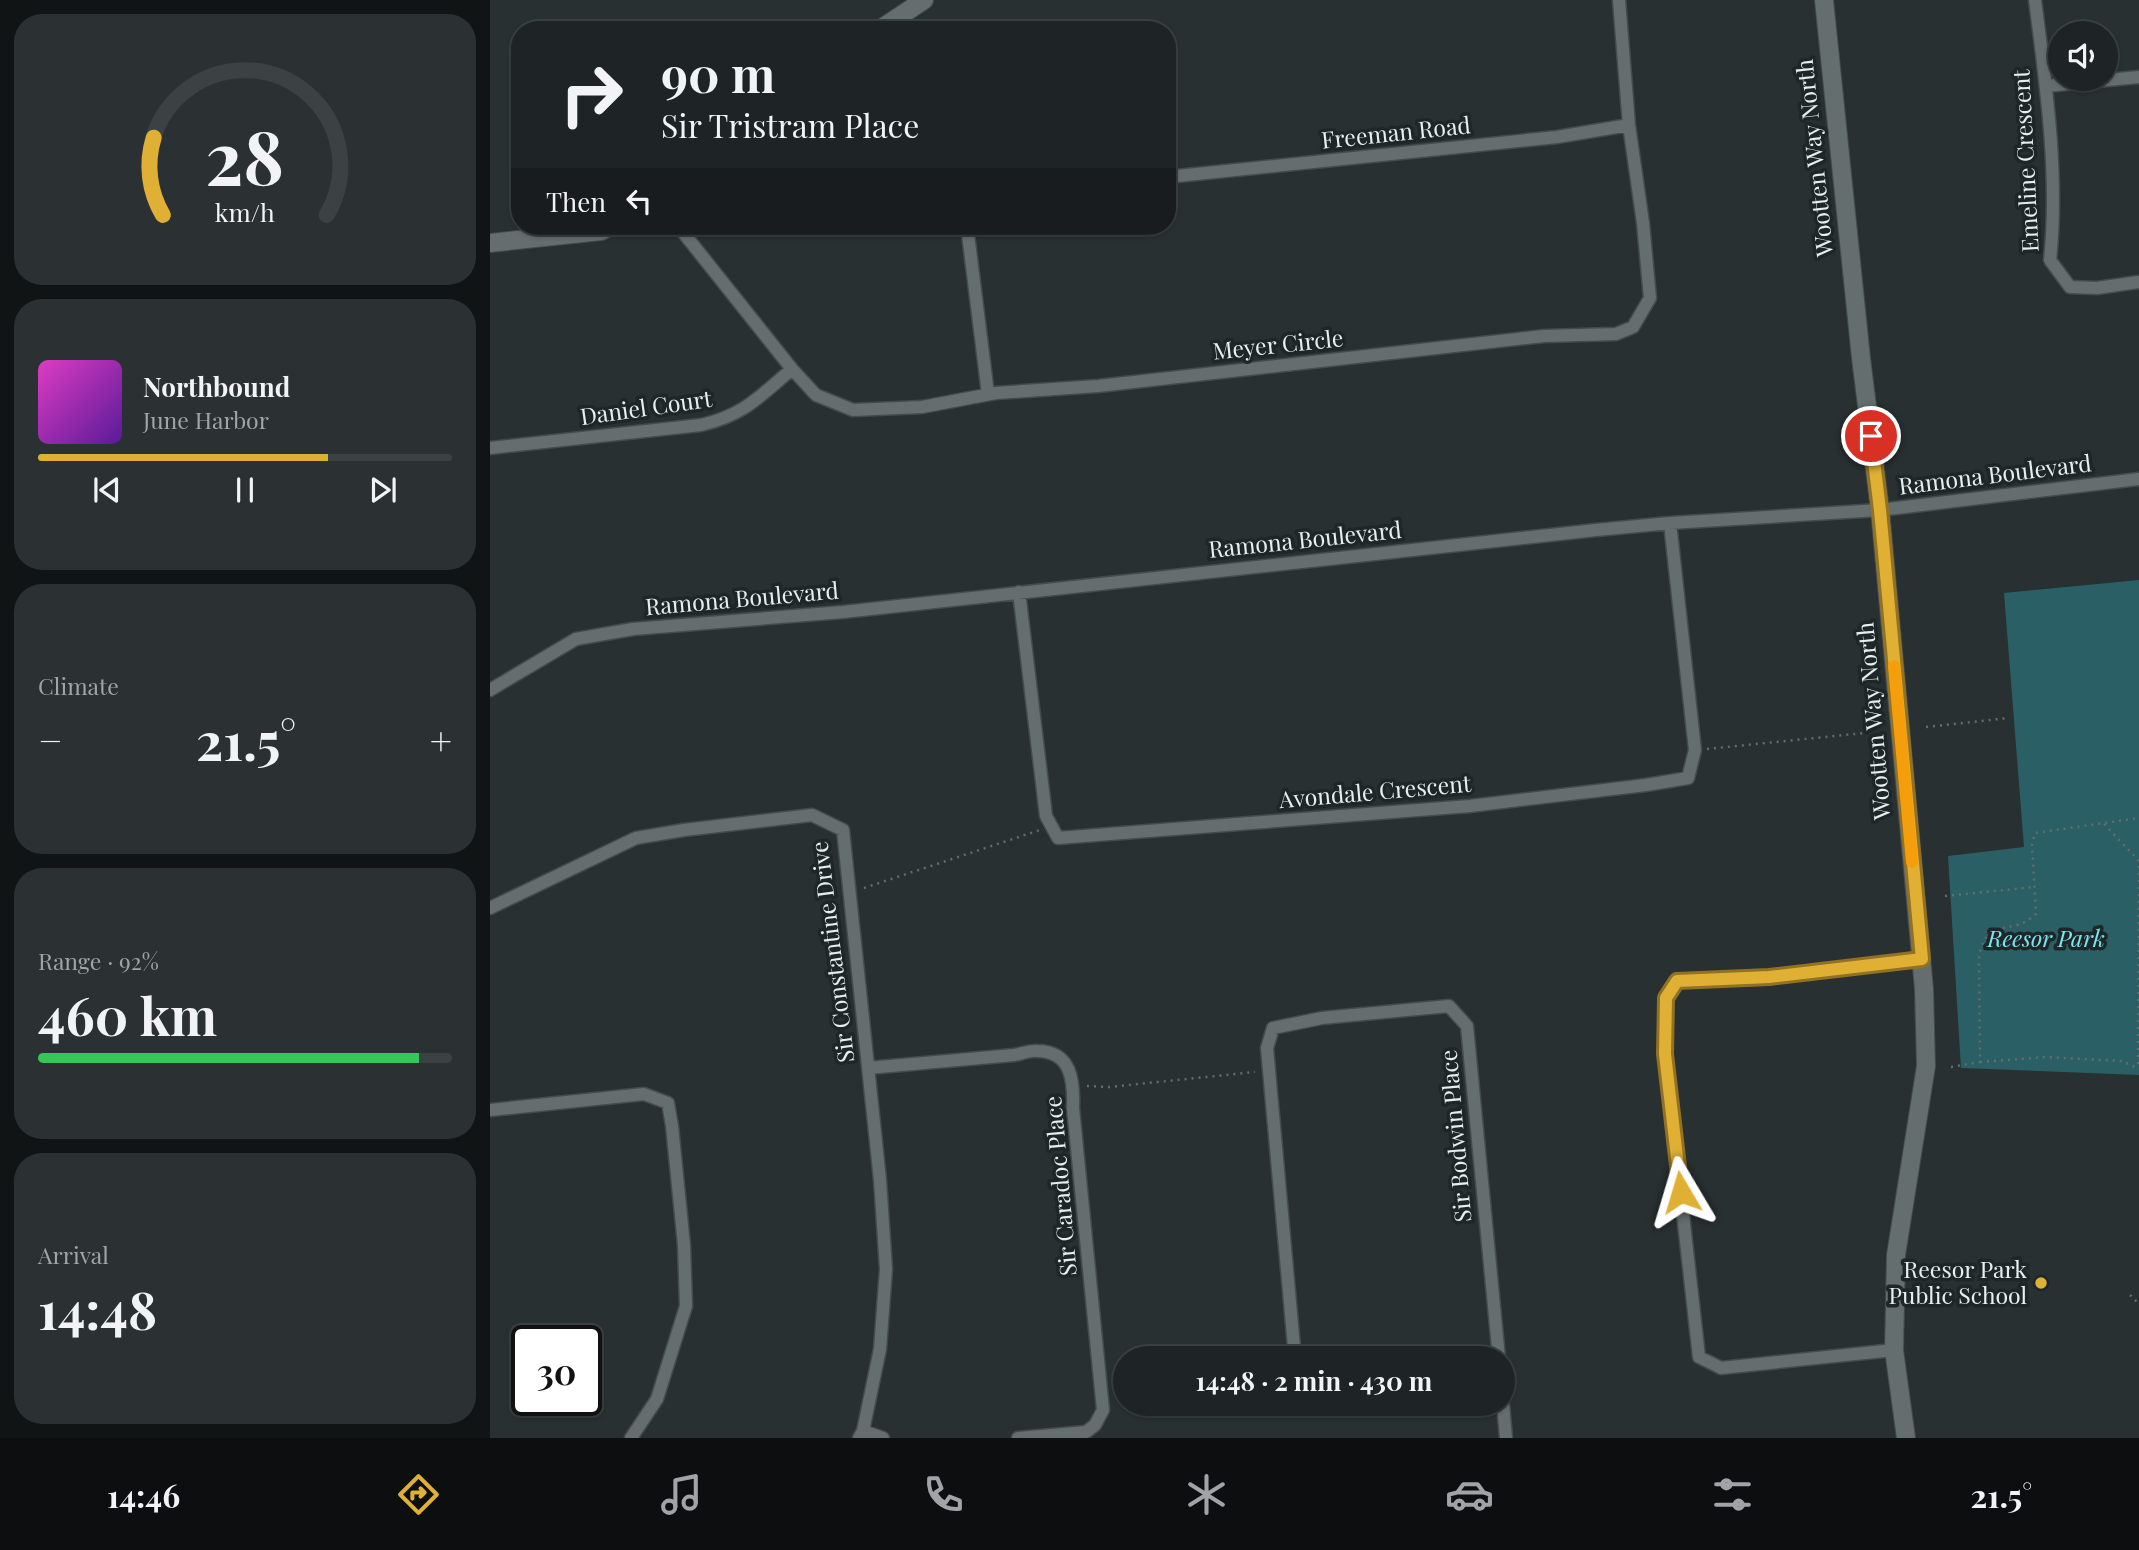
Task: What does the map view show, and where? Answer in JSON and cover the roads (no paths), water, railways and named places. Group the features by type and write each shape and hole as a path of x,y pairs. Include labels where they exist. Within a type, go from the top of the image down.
{"street":[{"path":"892,21 924,0"},
{"name":"Meyer Circle","path":"685,235 792,369 816,395 853,410 922,407 988,394 1112,384 1544,336 1616,334 1633,327 1650,299 1643,223 1629,125 1619,0"},
{"name":"Wootten Way North","path":"1824,0 1861,358 1880,510 1924,989 1926,1066 1896,1255 1894,1350 1906,1438"},
{"name":"Emeline Crescent","path":"2035,0 2046,86 2054,222 2050,260 2070,287 2097,288 2139,282"},
{"path":"2046,86 2139,77"},
{"name":"Freeman Road","path":"1176,176 1557,137 1629,125"},
{"path":"490,243 564,235"},
{"path":"968,235 988,394"},
{"name":"Daniel Court","path":"490,448 721,421 742,412 792,369"},
{"name":"Ramona Boulevard","path":"490,690 576,639 632,629 843,612 1670,523 1880,510 2139,479"},
{"name":"Avondale Crescent","path":"1019,592 1046,816 1058,838 1470,806 1688,778 1695,750 1670,523"},
{"name":"Sir Constantine Drive","path":"490,908 636,838 812,815 843,831 880,1180 886,1269 880,1349 861,1435"},
{"path":"1894,1350 1721,1367 1699,1357 1665,1054 1666,998 1677,981 1769,977 1922,959"},
{"name":"Sir Bodwin Place","path":"1294,1346 1267,1048 1273,1028 1294,1023 1449,1006 1467,1026 1498,1346"},
{"name":"Sir Caradoc Place","path":"868,1068 1037,1051 1052,1054 1062,1061 1071,1073 1103,1410 1095,1424 1086,1432 1018,1438"},
{"path":"490,1110 645,1094 668,1103 673,1126 684,1245 686,1306 657,1399 631,1438"},
{"path":"1504,1416 1506,1438"},
{"path":"861,1435 883,1438"}],"place":[{"name":"Reesor Park Public School","path":"2041,1283"}],"park label":[{"name":"Reesor Park","path":"2046,939"}]}
